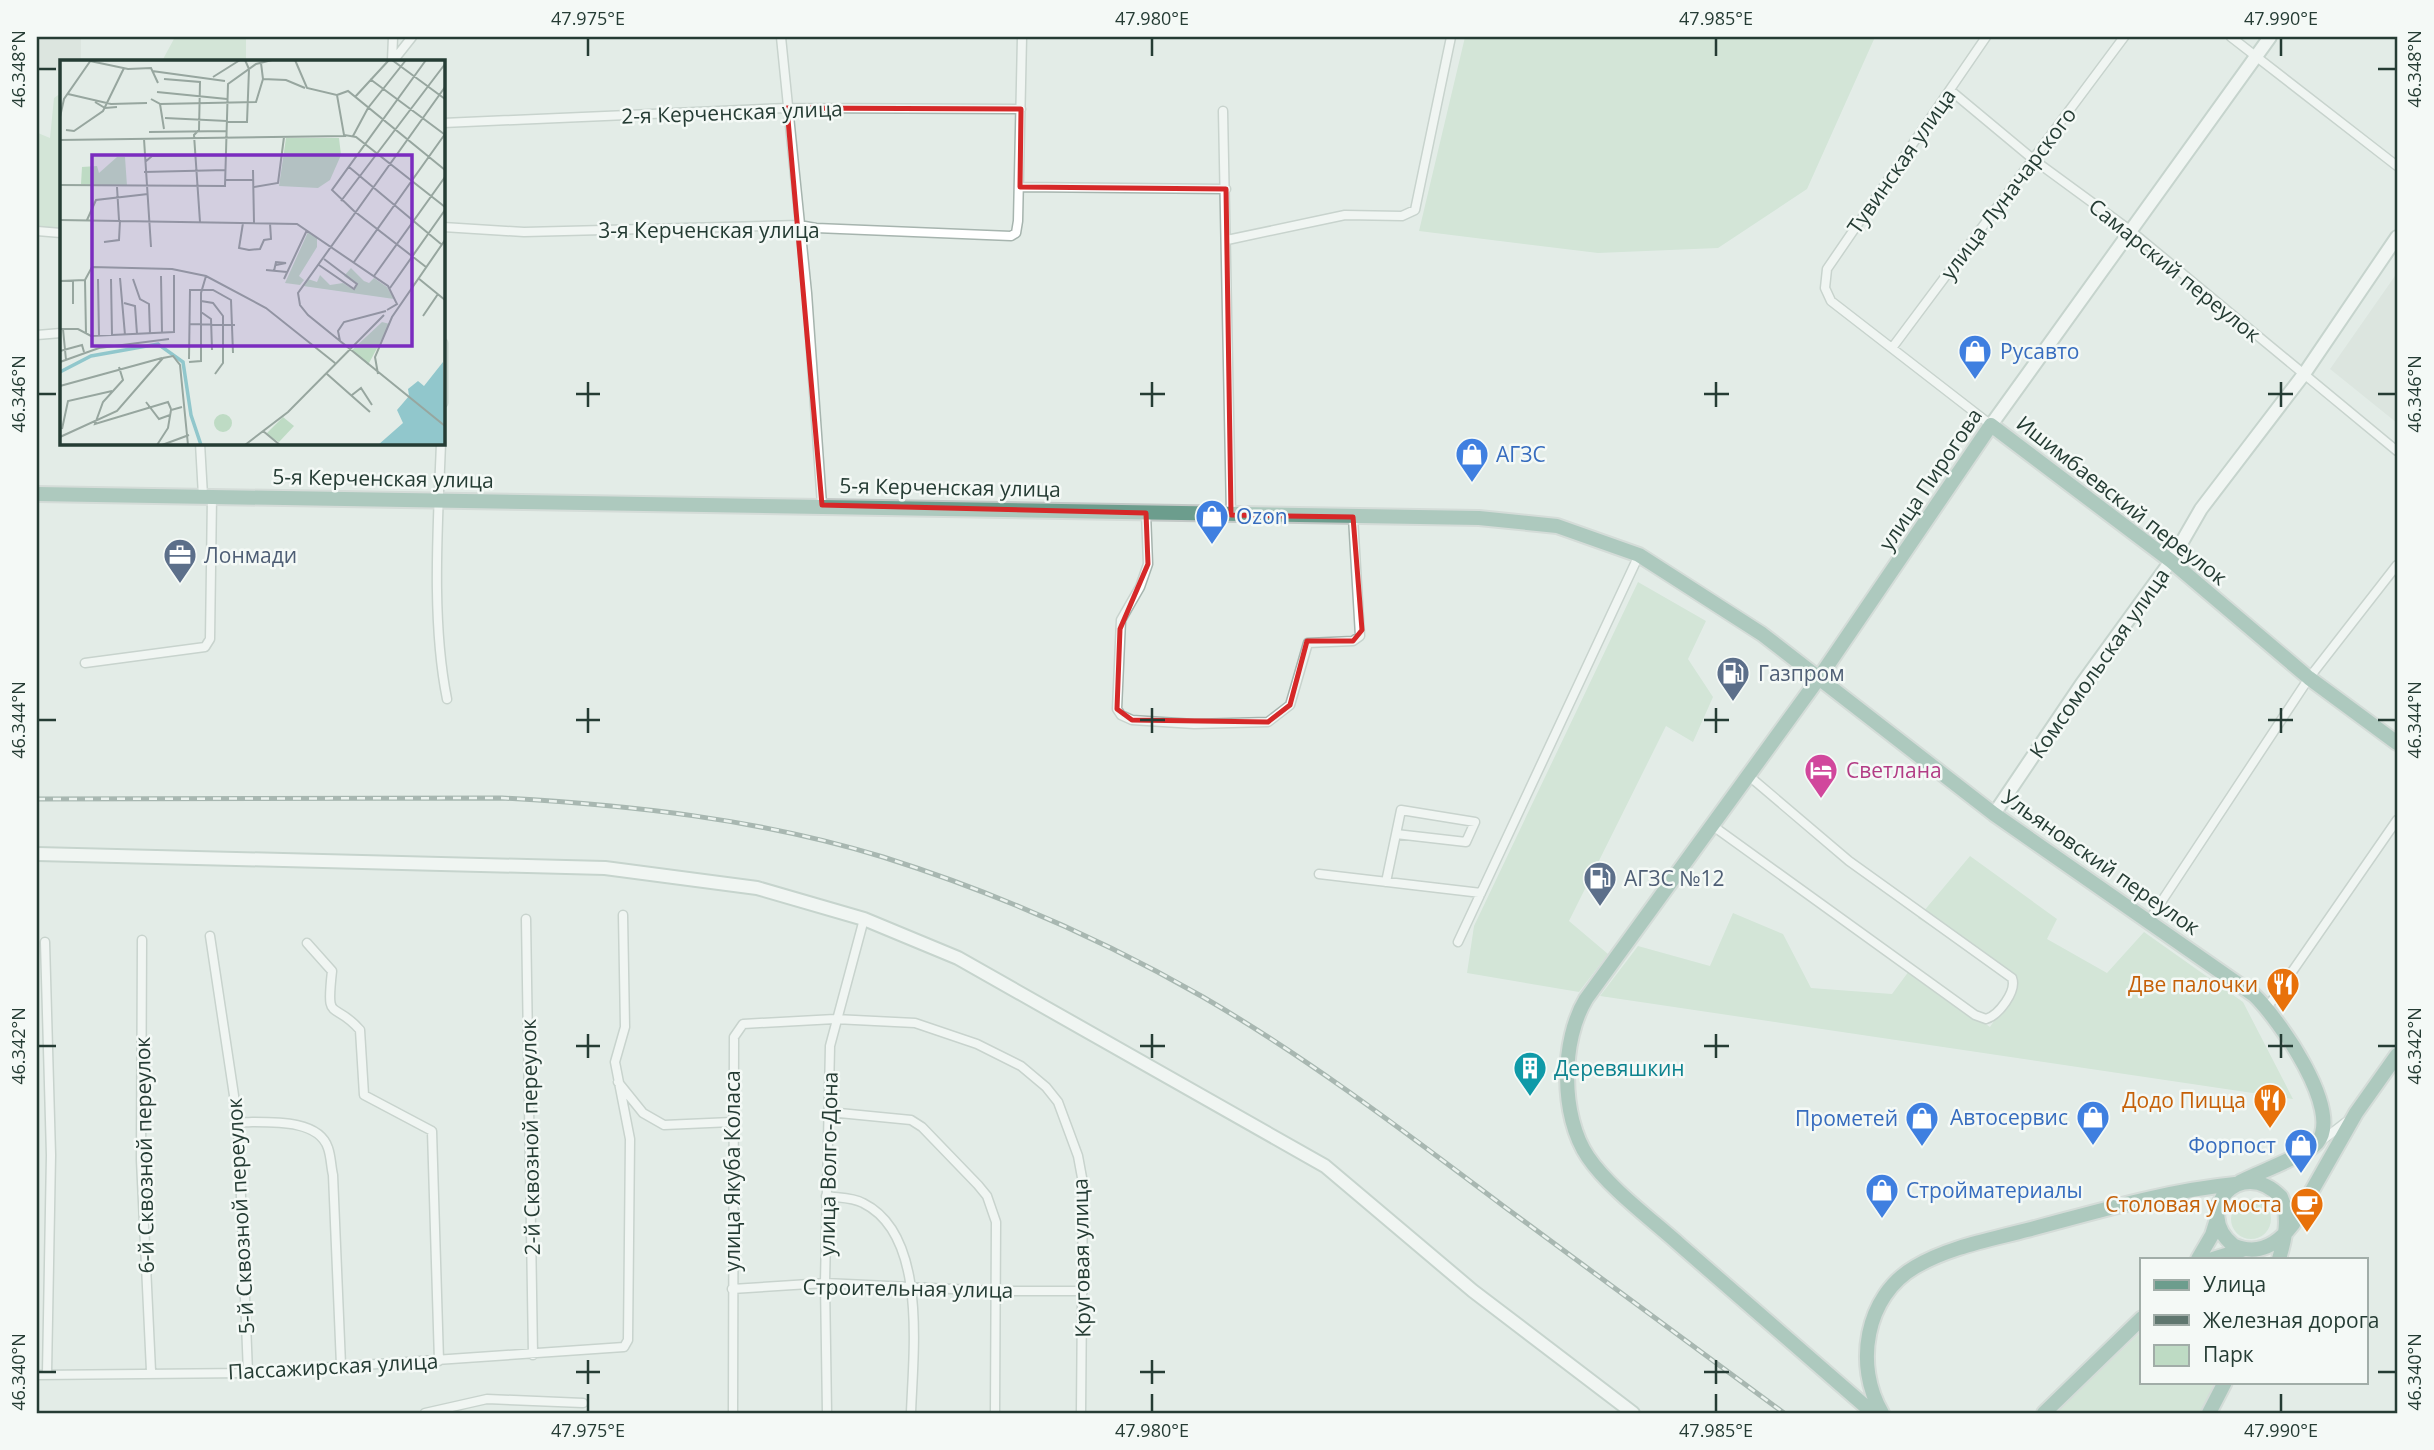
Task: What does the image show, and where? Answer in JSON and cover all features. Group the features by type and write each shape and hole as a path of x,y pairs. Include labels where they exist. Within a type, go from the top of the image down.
{"main road":[{"name":"Ишимбаевский переулок","path":"1992,425 2171,561 2309,678 2397,743"},
{"name":"улица Пирогова","path":"1873,1413 1645,1214 1588,1157 1570,1108 1570,1033 1575,1017 1586,999 1819,678 1992,425"},
{"name":"5-я Керченская улица","path":"37,494 1479,518 1544,524 1587,535 1639,555 1762,634 1819,678"},
{"name":"Ульяновский переулок","path":"1819,678 1994,814 2254,995 2267,1008 2302,1062 2322,1110 2322,1135 2312,1147"},
{"path":"2216,1258 2245,1249 2267,1247 2285,1234 2314,1190 2356,1113 2397,1055"},
{"path":"2199,1258 2212,1235 2221,1198 2238,1183 2312,1147"},
{"path":"1882,1413 1869,1378 1868,1335 1879,1304 1913,1268 1962,1247 2178,1191 2238,1183 2265,1185 2281,1197 2286,1215 2279,1258"},
{"path":"2217,1217 2223,1236 2233,1245 2245,1249"},
{"path":"2044,1413 2140,1320"},
{"path":"2209,1413 2224,1384"}],"street":[{"path":"393,37 393,60"},
{"path":"394,60 412,37"},
{"path":"781,37 807,293 822,505"},
{"path":"1022,37 1020,187 1226,189"},
{"path":"1227,240 1345,215 1402,216 1415,210 1451,37"},
{"name":"Тувинская улица","path":"1825,288 1827,269 1986,37"},
{"name":"улица Луначарского","path":"1892,348 2124,37"},
{"path":"2231,37 2397,166"},
{"name":"улица Пирогова","path":"1992,425 2270,37"},
{"name":"Самарский переулок","path":"1951,90 2034,160 2131,231 2397,451"},
{"name":"2-я Керченская улица","path":"444,123 787,108 1021,109"},
{"path":"1223,111 1231,515"},
{"name":"3-я Керченская улица","path":"444,227 524,232 799,225 1005,237 1016,233 1020,187"},
{"path":"37,231 60,233"},
{"name":"Комсомольская улица","path":"1994,814 2081,685 2171,561 2201,509 2304,374 2397,237"},
{"name":"Ишимбаевский переулок","path":"1825,288 1831,301 1992,425"},
{"path":"37,335 60,333"},
{"path":"85,663 205,647 210,639 207,496 200,444"},
{"path":"441,444 441,670 447,699"},
{"path":"1146,513 1148,564 1140,587 1121,620 1116,709 1121,715 1132,720 1194,724 1259,723 1278,716 1290,705 1308,643 1353,641 1360,636 1353,517"},
{"path":"1458,942 1639,555"},
{"path":"2148,922 2309,678 2397,565"},
{"path":"1713,826 1975,1014 1986,1019 1996,1015 2013,988 2012,978 1849,861 1749,776"},
{"path":"1386,882 1396,834 1401,810 1475,822 1466,842 1396,834"},
{"path":"2267,1008 2397,820"},
{"path":"37,854 606,868 757,888 863,919 958,958 1325,1166 1474,1292 1633,1413"},
{"path":"1319,874 1481,893"},
{"path":"622,915 625,1027 615,1062 616,1079 643,1113 664,1125 732,1122"},
{"name":"2-й Сквозной переулок","path":"526,919 533,1355"},
{"name":"улица Волго-Дона","path":"827,1413 825,1283 830,1046 863,919"},
{"name":"5-й Сквозной переулок","path":"210,936 238,1122 248,1373"},
{"name":"6-й Сквозной переулок","path":"142,940 141,1160 151,1371"},
{"path":"45,942 51,1156 47,1373"},
{"path":"307,943 332,971 329,999 333,1012 360,1030 364,1095 432,1131 439,1361"},
{"name":"улица Якуба Коласа","path":"733,1413 733,1045 737,1030 743,1024 835,1019"},
{"name":"Круговая улица","path":"835,1019 915,1023 977,1044 1021,1066 1046,1087 1058,1102 1080,1170 1085,1208 1081,1413"},
{"name":"Пассажирская улица","path":"37,1374 151,1371 248,1373 341,1365 533,1355 619,1348 628,1344 630,1139 616,1079"},
{"path":"829,1112 911,1120 922,1127 987,1196 996,1222 995,1413"},
{"path":"2312,1147 2356,1113"},
{"path":"238,1122 297,1125 315,1132 328,1148 333,1175 341,1365"},
{"path":"826,1196 855,1199 877,1213 902,1245 915,1305 911,1413"},
{"name":"Строительная улица","path":"732,1289 825,1283 995,1291 1083,1291"},
{"path":"425,1413 487,1399 583,1403"}],"highlighted area":[{"path":"787,108 1021,109 1020,187 1226,189 1231,515 1353,517 1362,630 1353,641 1307,641 1290,705 1268,722 1132,720 1117,709 1120,629 1148,564 1146,513 822,505"}],"shaded area":[{"path":"37,37 81,37 81,60 60,60 60,71 37,70"},
{"path":"2397,273 2397,423 2330,369"}],"green space":[{"path":"175,37 246,37 246,60 163,60"},
{"path":"1465,37 1875,37 1807,189 1718,248 1598,253 1419,231"},
{"path":"37,83 38,133 50,138 54,98 60,94 60,230 37,230"},
{"path":"1638,582 1706,621 1688,659 1713,697 1693,742 1666,726 1569,921 1608,954 1579,992 1467,973 1474,926"},
{"path":"1970,856 2057,919 2047,939 2107,973 2144,932 2243,1002 2293,1099 1600,996 1638,946 1710,966 1733,913 1783,934 1811,988 1892,994 1909,971 1990,1027 2017,986 2012,978 1918,918"},
{"path":"2251,1199 2259,1200 2265,1205 2270,1211 2270,1227 2265,1233 2259,1238 2251,1239 2243,1238 2237,1233 2232,1227 2231,1219 2232,1211 2237,1205 2243,1200"},
{"path":"2140,1333 2140,1384 2214,1384 2200,1413 2055,1413"}],"railway":[{"path":"37,799 502,798 598,805 742,823 789,833 883,857 966,885 1087,936 1242,1020 1392,1123 1784,1413"}],"place":[{"name":"Русавто","path":"1975,381"},
{"name":"АГЗС","path":"1472,484"},
{"name":"Ozon","path":"1212,546"},
{"name":"Лонмади","path":"180,585"},
{"name":"Газпром","path":"1733,703"},
{"name":"Светлана","path":"1821,800"},
{"name":"АГЗС №12","path":"1600,908"},
{"name":"Две палочки","path":"2283,1014"},
{"name":"Деревяшкин","path":"1530,1098"},
{"name":"Додо Пицца","path":"2270,1130"},
{"name":"Автосервис","path":"2093,1147"},
{"name":"Прометей","path":"1922,1148"},
{"name":"Форпост","path":"2301,1175"},
{"name":"Стройматериалы","path":"1882,1220"},
{"name":"Столовая у моста","path":"2307,1234"}]}
